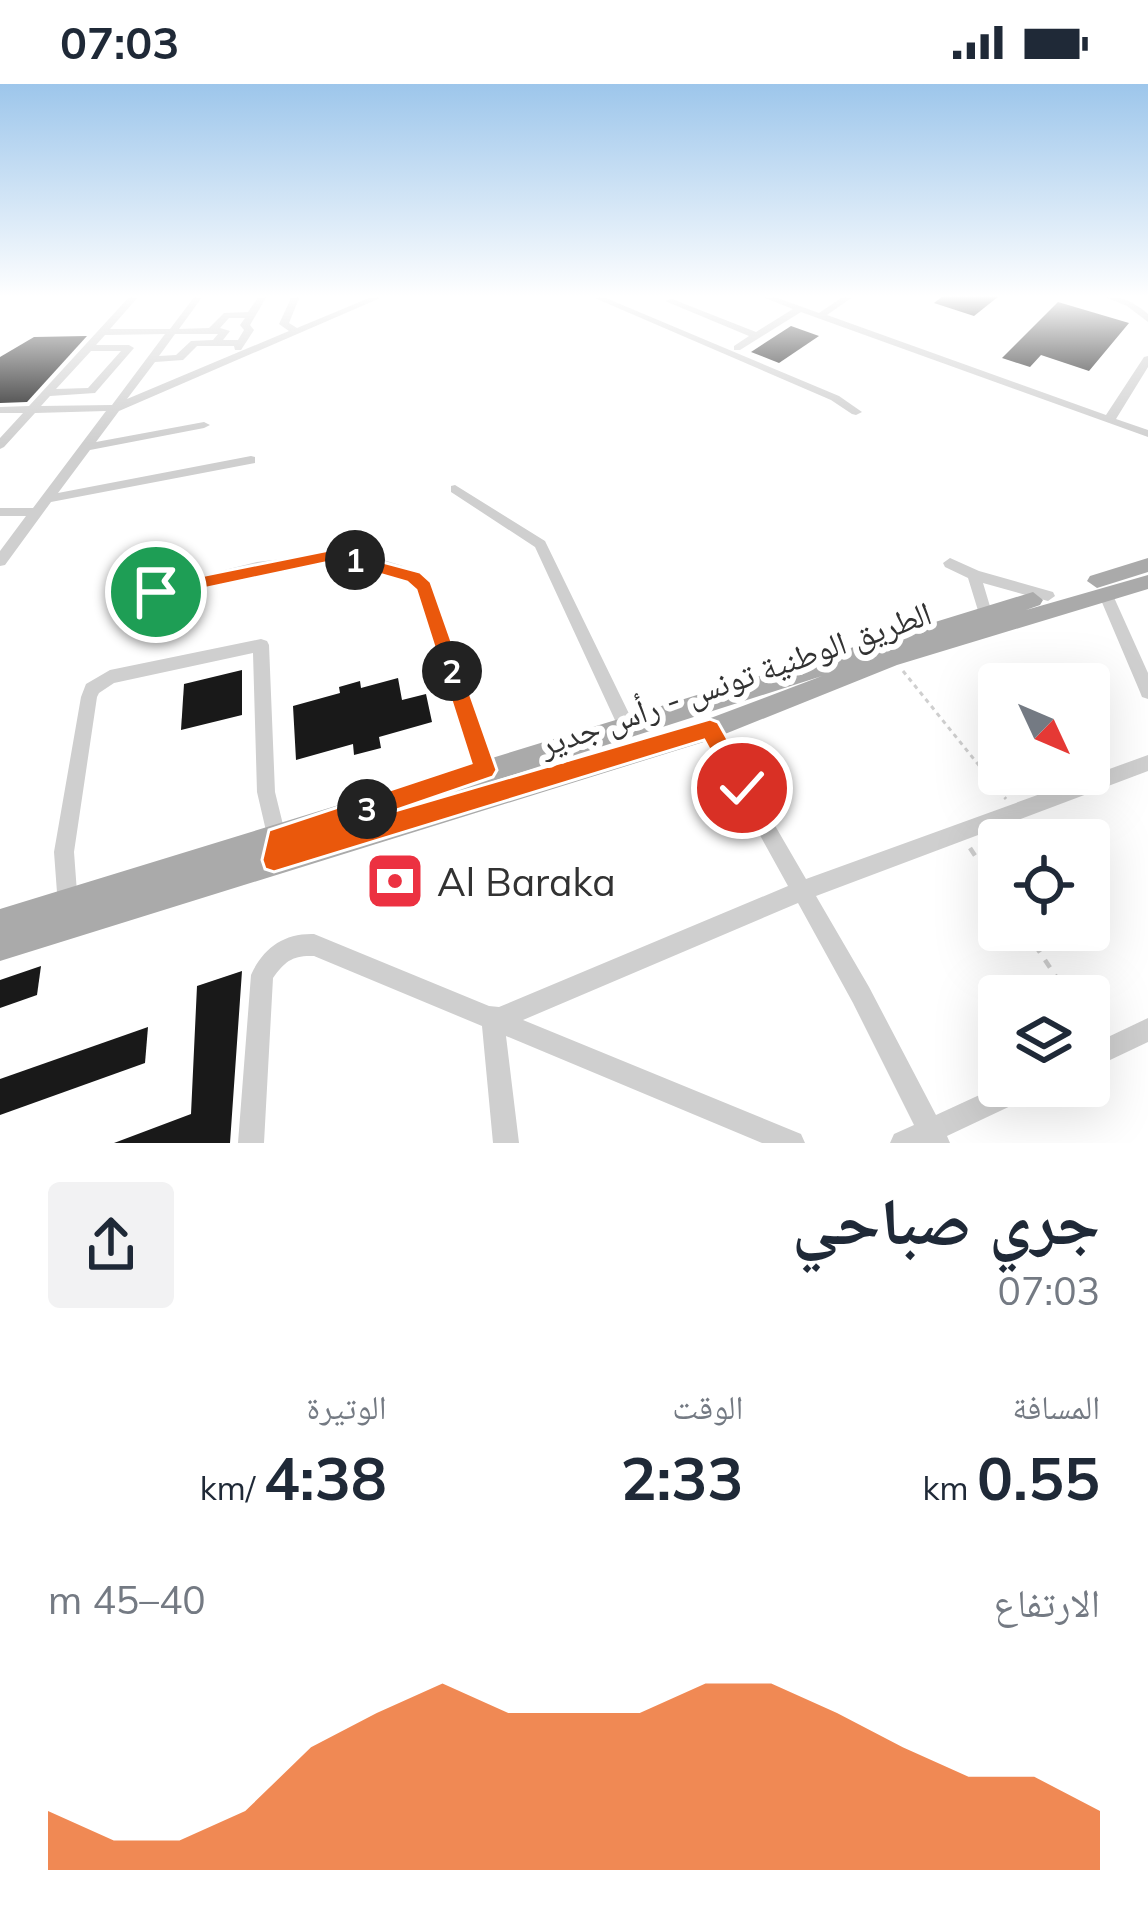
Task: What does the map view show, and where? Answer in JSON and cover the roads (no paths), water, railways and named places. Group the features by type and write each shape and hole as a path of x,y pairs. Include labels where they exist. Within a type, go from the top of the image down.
{"main road":[{"name":"الطريق الوطنية تونس - رأس جدير","path":"276,849 485,770 1148,565"},
{"name":"الطريق الوطنية تونس - رأس جدير","path":"0,946 66,915 276,849 710,729 892,658 1148,582"},
{"name":"الطريق الوطنية تونس - رأس جدير","path":"0,924 66,915"}],"street":[{"path":"0,561 161,345"},
{"path":"115,368 179,358 192,345"},
{"path":"236,357 240,345"},
{"path":"0,410 116,408 264,345"},
{"path":"711,345 835,398 856,412"},
{"path":"737,348 741,345"},
{"path":"902,345 1148,434"},
{"path":"0,446 45,393 87,347 128,347 91,391 45,393"},
{"path":"1109,420 1148,359"},
{"path":"87,447 204,425"},
{"path":"46,499 251,460"},
{"path":"455,489 539,544 626,725"},
{"path":"0,512 36,512"},
{"path":"156,592 334,555 413,577 424,587 485,770"},
{"path":"950,562 974,575 1048,596"},
{"path":"974,575 985,613"},
{"path":"1106,593 1148,692"},
{"path":"66,915 64,852 89,698 92,689 110,677 261,645 266,792 276,849"},
{"path":"710,729 861,995 933,1136"},
{"path":"495,1018 799,892 1148,763"},
{"path":"251,1143 262,974 277,952 296,943 314,945 792,1143"},
{"path":"495,1018 506,1143"},
{"path":"1110,1048 1148,1030"},
{"path":"903,1143 933,1136 986,1107"}],"place":[{"name":"Al Baraka","path":"395,881"}]}
